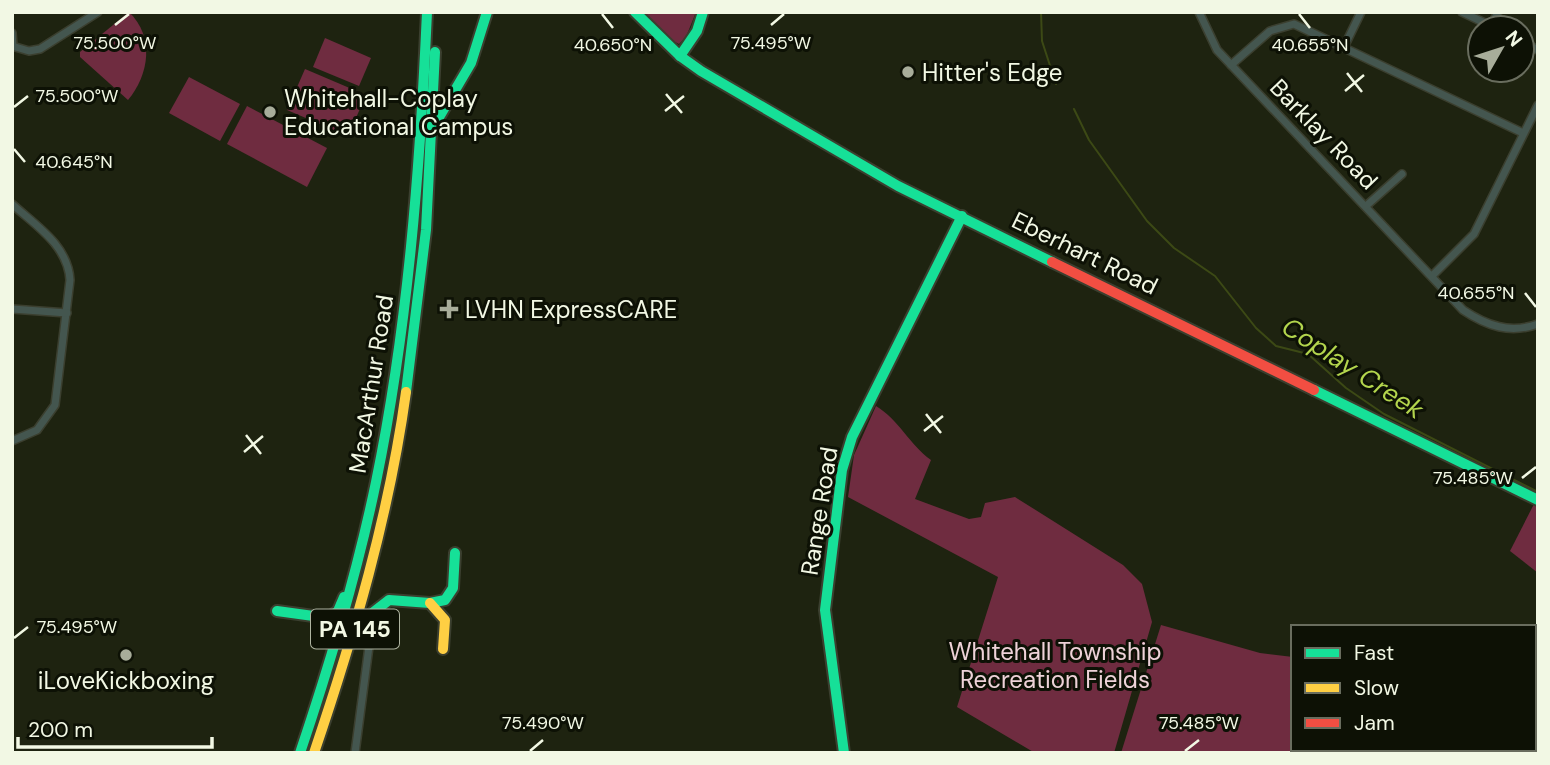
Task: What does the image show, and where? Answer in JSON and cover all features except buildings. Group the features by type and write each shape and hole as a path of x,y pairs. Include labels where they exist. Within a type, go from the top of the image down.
{"main road":[{"name":"MacArthur Road","path":"300,753 336,649 358,567 381,462 409,276 427,12"},
{"name":"MacArthur Road","path":"314,753 351,643 382,521 404,401 423,264 433,141 436,12"},
{"path":"433,141 440,113 478,48 487,12"},
{"name":"Eberhart Road","path":"635,12 680,56 898,186 1538,500"},
{"path":"680,56 697,31 703,12"},
{"name":"Range Road","path":"844,753 825,610 844,461 852,438 962,216"},
{"path":"351,643 378,602 390,599 430,604 445,600 452,592 456,553"},
{"path":"336,649 329,630 277,611 291,611 321,618 332,616 340,608 350,578 358,567"},
{"path":"430,604 445,620 443,649"}],"street":[{"path":"12,33 15,38 13,46 29,51 40,49 98,12"},
{"name":"Barklay Road","path":"1199,12 1217,50 1463,310 1481,322 1506,329 1538,324"},
{"path":"1345,47 1361,12"},
{"path":"1231,65 1270,31 1294,24 1523,133"},
{"path":"1432,276 1474,233 1538,105"},
{"path":"1366,206 1402,174"},
{"path":"12,204 65,257 70,280 55,405 37,430 12,441"},
{"path":"12,309 67,313"},
{"path":"355,753 370,639"}],"green space":[{"path":"129,12 143,33 146,56 141,79 128,100 80,57 80,52"},
{"path":"642,12 696,12 686,37 679,44 669,39"},
{"path":"325,38 371,58 359,86 313,67"},
{"path":"305,69 366,95 348,136 287,110"},
{"path":"189,77 240,104 220,141 169,113"},
{"path":"247,106 327,148 307,187 227,144"},
{"name":"Whitehall Township Recreation Fields","path":"876,406 931,460 915,499 969,519 981,517 985,503 1015,497 1123,565 1142,584 1152,622 1114,753 1035,753 957,707 998,577 848,497 854,455"},
{"path":"1534,504 1538,506 1538,573 1510,551"},
{"path":"1161,625 1260,653 1291,657 1291,751 1424,751 1423,753 1121,753"}],"waterway":[{"name":"Coplay Creek","path":"1041,12 1042,41 1056,84"},
{"name":"Coplay Creek","path":"1074,109 1089,140 1147,221 1174,248 1215,276 1256,328 1276,346 1308,354 1346,388 1384,414 1538,492"}],"traffic: fast":[{"path":"300,753 352,585 387,424 411,248 427,12"},
{"path":"438,119 471,63 487,12"},
{"path":"635,12 680,56 701,71 898,186 1052,262"},
{"path":"680,56 697,31 703,12"},
{"path":"406,392 426,230 435,52"},
{"path":"844,753 825,610 842,470 852,437 962,216"},
{"path":"1314,390 1538,500"},
{"path":"360,631 371,614 389,600 430,603 445,600 453,588 455,553"},
{"path":"277,611 328,618 338,611 344,597"}],"traffic: slow":[{"path":"314,753 369,574 390,484 406,392"},
{"path":"430,603 445,620 443,649"}],"traffic: jam":[{"path":"1052,262 1314,390"}],"place":[{"name":"Hitter's Edge","path":"908,72"},
{"name":"Whitehall-Coplay Educational Campus","path":"270,112"},
{"name":"LVHN ExpressCARE","path":"449,309"},
{"name":"iLoveKickboxing","path":"126,655"}]}
